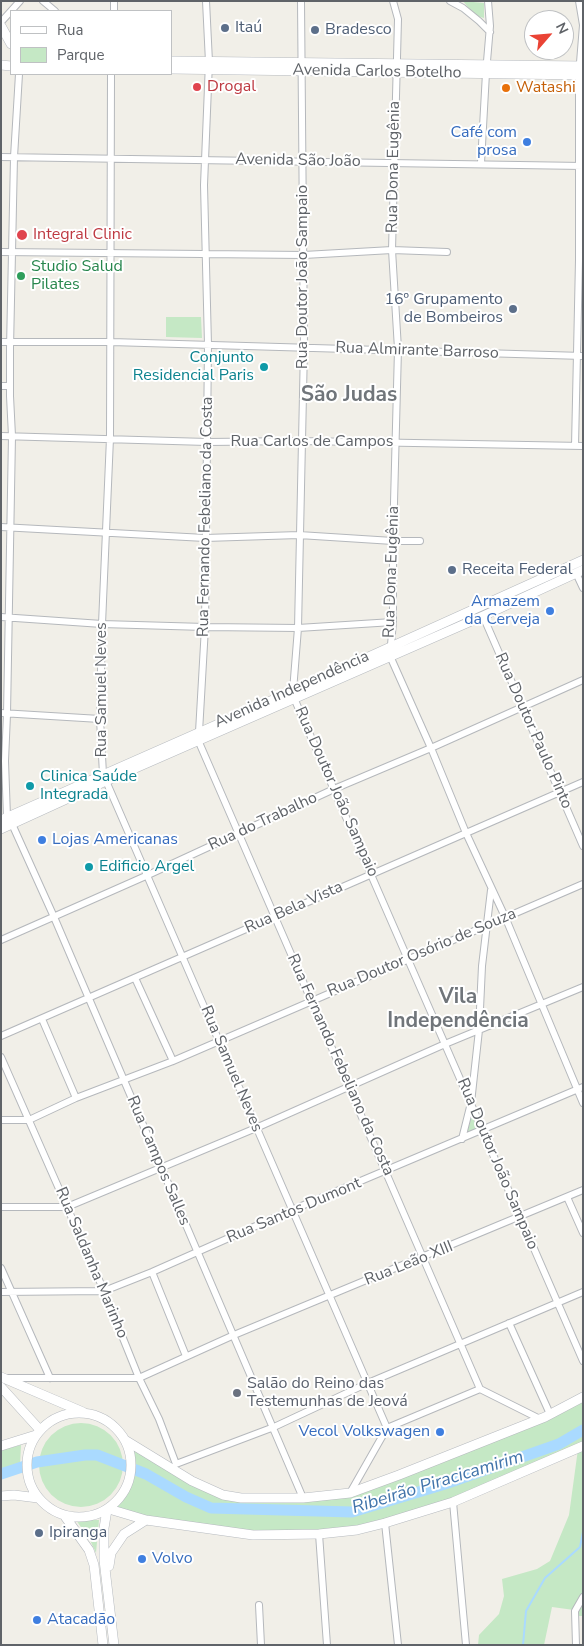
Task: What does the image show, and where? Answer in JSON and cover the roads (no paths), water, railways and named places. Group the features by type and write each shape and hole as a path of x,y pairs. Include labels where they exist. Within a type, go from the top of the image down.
{"main road":[{"path":"1,26 10,42"},
{"name":"Avenida Carlos Botelho","path":"172,61 209,66"},
{"name":"Avenida Carlos Botelho","path":"172,68 301,66 581,70"},
{"name":"Avenida Independência","path":"294,694 390,646 583,560"},
{"name":"Avenida Independência","path":"6,820 294,694 483,616 580,571"},
{"name":"Avenida Independência","path":"1,829 6,820 32,806 104,778"},
{"path":"2,1381 85,1413 101,1417 115,1426 125,1440 132,1461 127,1487 120,1499 108,1509 86,1517 64,1515 50,1508 38,1498 28,1472 27,1461 30,1447 38,1432"},
{"path":"2,1381 38,1432"},
{"path":"125,1440 222,1495 241,1498 303,1498 350,1493 450,1456 540,1419 583,1397"},
{"path":"1,1446 38,1432 53,1420 68,1413 85,1413"},
{"path":"108,1509 146,1520 253,1534 319,1534 357,1530 453,1502 583,1446"},
{"path":"1,1496 14,1495 38,1498"},
{"path":"108,1509 104,1542 114,1645"},
{"path":"64,1515 88,1550 94,1565 103,1645"},
{"path":"107,1576 111,1553 124,1534 146,1520"}],"street":[{"path":"44,1 54,10"},
{"name":"Rua Fernando Febeliano da Costa","path":"206,1 209,66 204,185 208,345 205,627 199,736 480,1389"},
{"name":"Rua Doutor João Sampaio","path":"302,1 304,347 298,628 294,694 583,1361"},
{"name":"Rua Dona Eugênia","path":"393,1 398,19 395,68 395,164 392,250 398,349 393,622 390,656 466,833 580,1088 583,1103"},
{"path":"450,1 480,21 490,32"},
{"path":"481,163 490,32 488,1"},
{"path":"575,446 580,356 581,260 582,25 579,1"},
{"path":"1,22 10,12"},
{"name":"Rua Campos Salles","path":"19,75 14,157 10,386 12,436 9,617 3,761 6,820 54,917 303,1498"},
{"name":"Rua Samuel Neves","path":"111,75 110,438 105,532 100,719 104,778 148,875 387,1428"},
{"name":"Avenida São João","path":"1,157 395,164 580,165"},
{"path":"1,252 304,255 392,250 447,252"},
{"name":"Rua Almirante Barroso","path":"1,342 111,342 398,349 580,356"},
{"path":"1,386 10,386"},
{"name":"Rua Carlos de Campos","path":"1,436 207,442 302,441 583,446"},
{"path":"1,527 205,538 299,534 393,541 420,541"},
{"path":"580,571 583,588"},
{"path":"1,616 102,624 205,627 298,628 393,622"},
{"name":"Rua Doutor Paulo Pinto","path":"483,616 583,846"},
{"name":"Rua do Trabalho","path":"1,940 148,875 334,789 583,680"},
{"path":"4,714 100,719"},
{"name":"Rua Bela Vista","path":"1,1036 583,782"},
{"name":"Rua Doutor Osório de Souza","path":"29,1120 76,1098 219,1041 583,884"},
{"path":"462,1139 471,1103 479,1030 482,966 491,889"},
{"path":"135,978 173,1060"},
{"path":"1,1206 67,1207 256,1128 445,1044 542,1005 583,986"},
{"path":"42,1019 76,1098"},
{"name":"Rua Saldanha Marinho","path":"1,1057 159,1419 175,1467"},
{"name":"Rua Santos Dumont","path":"104,1291 580,1088"},
{"path":"1,1120 29,1120"},
{"name":"Rua Leão XIII","path":"140,1378 234,1335 521,1218 583,1190"},
{"path":"567,1197 583,1233"},
{"path":"1,1268 47,1378"},
{"path":"152,1272 186,1356"},
{"path":"1,1292 104,1291"},
{"path":"175,1467 274,1427 368,1383 583,1292"},
{"path":"509,1323 550,1414"},
{"path":"42,1395 40,1387 47,1378"},
{"path":"2,1381 47,1378 140,1378"},
{"path":"350,1493 387,1428 480,1389 540,1419"},
{"path":"453,1502 466,1645"},
{"path":"385,1523 398,1645"},
{"path":"319,1534 327,1645"},
{"path":"576,1645 575,1610 583,1597"},
{"path":"259,1605 262,1645"}],"waterway":[{"name":"Ribeirão Piracicamirim","path":"1,1474 37,1462 97,1455 146,1474 186,1497 211,1508 352,1512 445,1484 559,1444 583,1430"},
{"path":"523,1645 526,1611 545,1578 580,1547 583,1532"}],"place":[{"name":"Itaú","path":"225,28"},
{"name":"Bradesco","path":"315,30"},
{"name":"Drogal","path":"197,87"},
{"name":"Watashi","path":"506,88"},
{"name":"Café com prosa","path":"527,142"},
{"name":"Integral Clinic","path":"22,235"},
{"name":"Studio Salud Pilates","path":"21,276"},
{"name":"16º Grupamento de Bombeiros","path":"513,309"},
{"name":"Conjunto Residencial Paris","path":"264,367"},
{"name":"Receita Federal","path":"452,570"},
{"name":"Armazem da Cerveja","path":"550,611"},
{"name":"Clinica Saúde Integrada","path":"30,786"},
{"name":"Lojas Americanas","path":"42,840"},
{"name":"Edificio Argel","path":"89,867"},
{"name":"Salão do Reino das Testemunhas de Jeová","path":"237,1393"},
{"name":"Vecol Volkswagen","path":"440,1432"},
{"name":"Ipiranga","path":"39,1533"},
{"name":"Volvo","path":"142,1559"},
{"name":"Atacadão","path":"37,1620"}],"district":[{"name":"São Judas","path":"349,396"},
{"name":"Vila Independência","path":"458,1010"}]}
